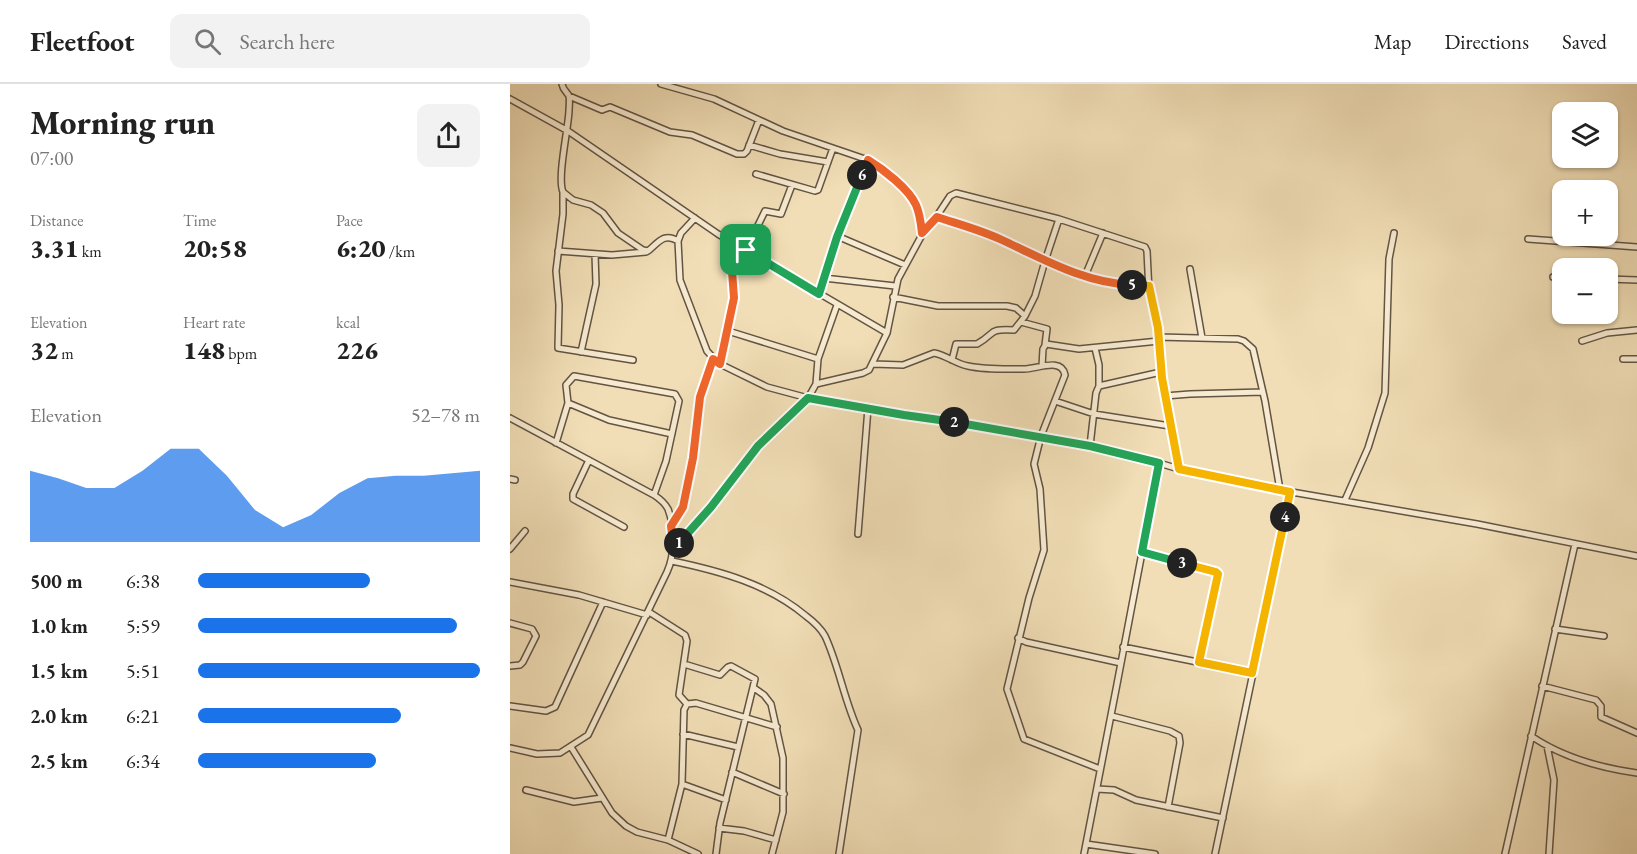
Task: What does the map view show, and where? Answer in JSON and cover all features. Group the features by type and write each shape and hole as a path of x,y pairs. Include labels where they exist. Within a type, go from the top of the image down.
{"street":[{"path":"562,84 563,90 569,96 602,110 610,107 670,132 692,135 737,154 744,154 759,120"},
{"path":"661,84 714,99 783,131 868,160 882,168 916,204 922,233"},
{"path":"569,96 568,131 561,180 563,214 556,271 559,314 558,347 562,350 633,360"},
{"path":"510,99 568,131 740,247 887,333"},
{"path":"749,145 802,159 828,162"},
{"path":"756,174 812,191 818,190 833,148"},
{"path":"819,294 837,237 868,160"},
{"path":"746,250 765,211 781,214 792,185"},
{"path":"563,192 573,200 597,208 610,220 618,233 638,248 648,251"},
{"path":"816,384 863,373 873,364 887,333 895,286 905,265 922,233 937,217 950,196 956,192 1059,219 1145,247 1161,372 1179,469"},
{"path":"937,217 1002,240 1045,261 1085,276 1118,285 1149,286"},
{"path":"694,218 681,232 678,241 680,280 707,351 720,364 767,387 808,398 1041,436 1280,490 1477,524 1637,556"},
{"path":"952,360 956,344 977,344 992,331 1014,330 1021,322 1035,296 1059,219"},
{"path":"1085,276 1103,233"},
{"path":"1345,500 1368,448 1385,393 1389,259 1394,233"},
{"path":"558,251 612,255 648,251 662,238 672,237 678,241"},
{"path":"837,237 905,265"},
{"path":"1528,239 1637,246"},
{"path":"720,364 734,298 732,271 740,247"},
{"path":"581,352 595,293 595,254"},
{"path":"1190,269 1202,338"},
{"path":"824,278 895,286"},
{"path":"1618,279 1637,280"},
{"path":"893,297 938,306 1007,306 1016,308 1025,316"},
{"path":"674,550 758,446 808,398 816,384 818,359 837,305"},
{"path":"1021,322 1047,330 1042,366"},
{"path":"1582,341 1607,333 1637,330"},
{"path":"728,331 818,359"},
{"path":"1045,345 1073,349 1158,339 1202,338 1238,339 1249,344 1253,349 1263,392 1280,490"},
{"path":"1090,446 1096,393 1099,386 1099,364 1095,348"},
{"path":"873,364 903,365 934,353 971,367 1023,369 1057,366 1065,371 1041,436 1034,471 1040,489 1044,550 1018,638 1007,689 1022,737 1030,743 1100,769"},
{"path":"671,526 683,507 700,397 713,359"},
{"path":"1623,359 1637,359"},
{"path":"1099,386 1161,372"},
{"path":"556,442 568,403 566,385 574,376 670,392 678,396 679,401 666,461 654,495"},
{"path":"1166,396 1263,392"},
{"path":"1055,401 1094,414 1170,426"},
{"path":"568,403 609,420 672,435"},
{"path":"858,534 868,408"},
{"path":"510,418 654,495 667,507 674,550 672,561 648,614 588,735 560,753 548,754 510,748"},
{"path":"589,460 573,494 573,499 624,526"},
{"path":"1084,854 1159,463"},
{"path":"1215,854 1290,492"},
{"path":"510,549 525,531"},
{"path":"1505,854 1575,544"},
{"path":"1142,552 1218,573 1199,662"},
{"path":"672,561 736,578 777,595 789,601 818,625 824,633 843,681 858,730 839,854"},
{"path":"510,582 579,595 648,614 685,635 687,641 679,695 687,704"},
{"path":"510,706 546,711 555,707 603,602"},
{"path":"510,623 532,629 536,636 523,662 520,665 510,666"},
{"path":"1555,629 1604,636"},
{"path":"1018,638 1026,642 1120,663"},
{"path":"1123,647 1252,673"},
{"path":"684,664 720,675 728,666 731,666 754,677 754,688 719,828 716,854"},
{"path":"1542,686 1596,700 1601,706 1601,717 1637,733"},
{"path":"754,688 765,695 771,704 783,758 783,812 772,854"},
{"path":"687,704 696,703 777,727"},
{"path":"668,840 682,784 684,710 687,704"},
{"path":"1112,716 1170,731 1179,736 1180,743 1168,807"},
{"path":"683,734 738,747"},
{"path":"1531,736 1547,746 1608,768 1637,773"},
{"path":"1547,746 1554,780 1549,854"},
{"path":"571,747 602,798 618,818 637,832 668,840 698,854"},
{"path":"732,772 784,794"},
{"path":"682,784 726,800"},
{"path":"1097,789 1114,790 1136,800 1223,818"},
{"path":"526,790 574,802 602,798"},
{"path":"719,828 744,831 776,840"},
{"path":"1086,844 1155,854"}],"route":[{"path":"868,160 882,168 909,194 916,204 922,233 937,217 1002,240 1020,250 1089,278 1118,285 1149,286 1158,328 1162,378 1179,469 1290,492 1252,673 1199,662 1218,573 1142,552 1159,463 1090,446 984,426 808,398 758,446 674,550 671,526 683,507 693,458 700,397 713,359 720,364 734,298 731,278 733,264 740,247 746,250 819,294 837,237 868,160"}]}
